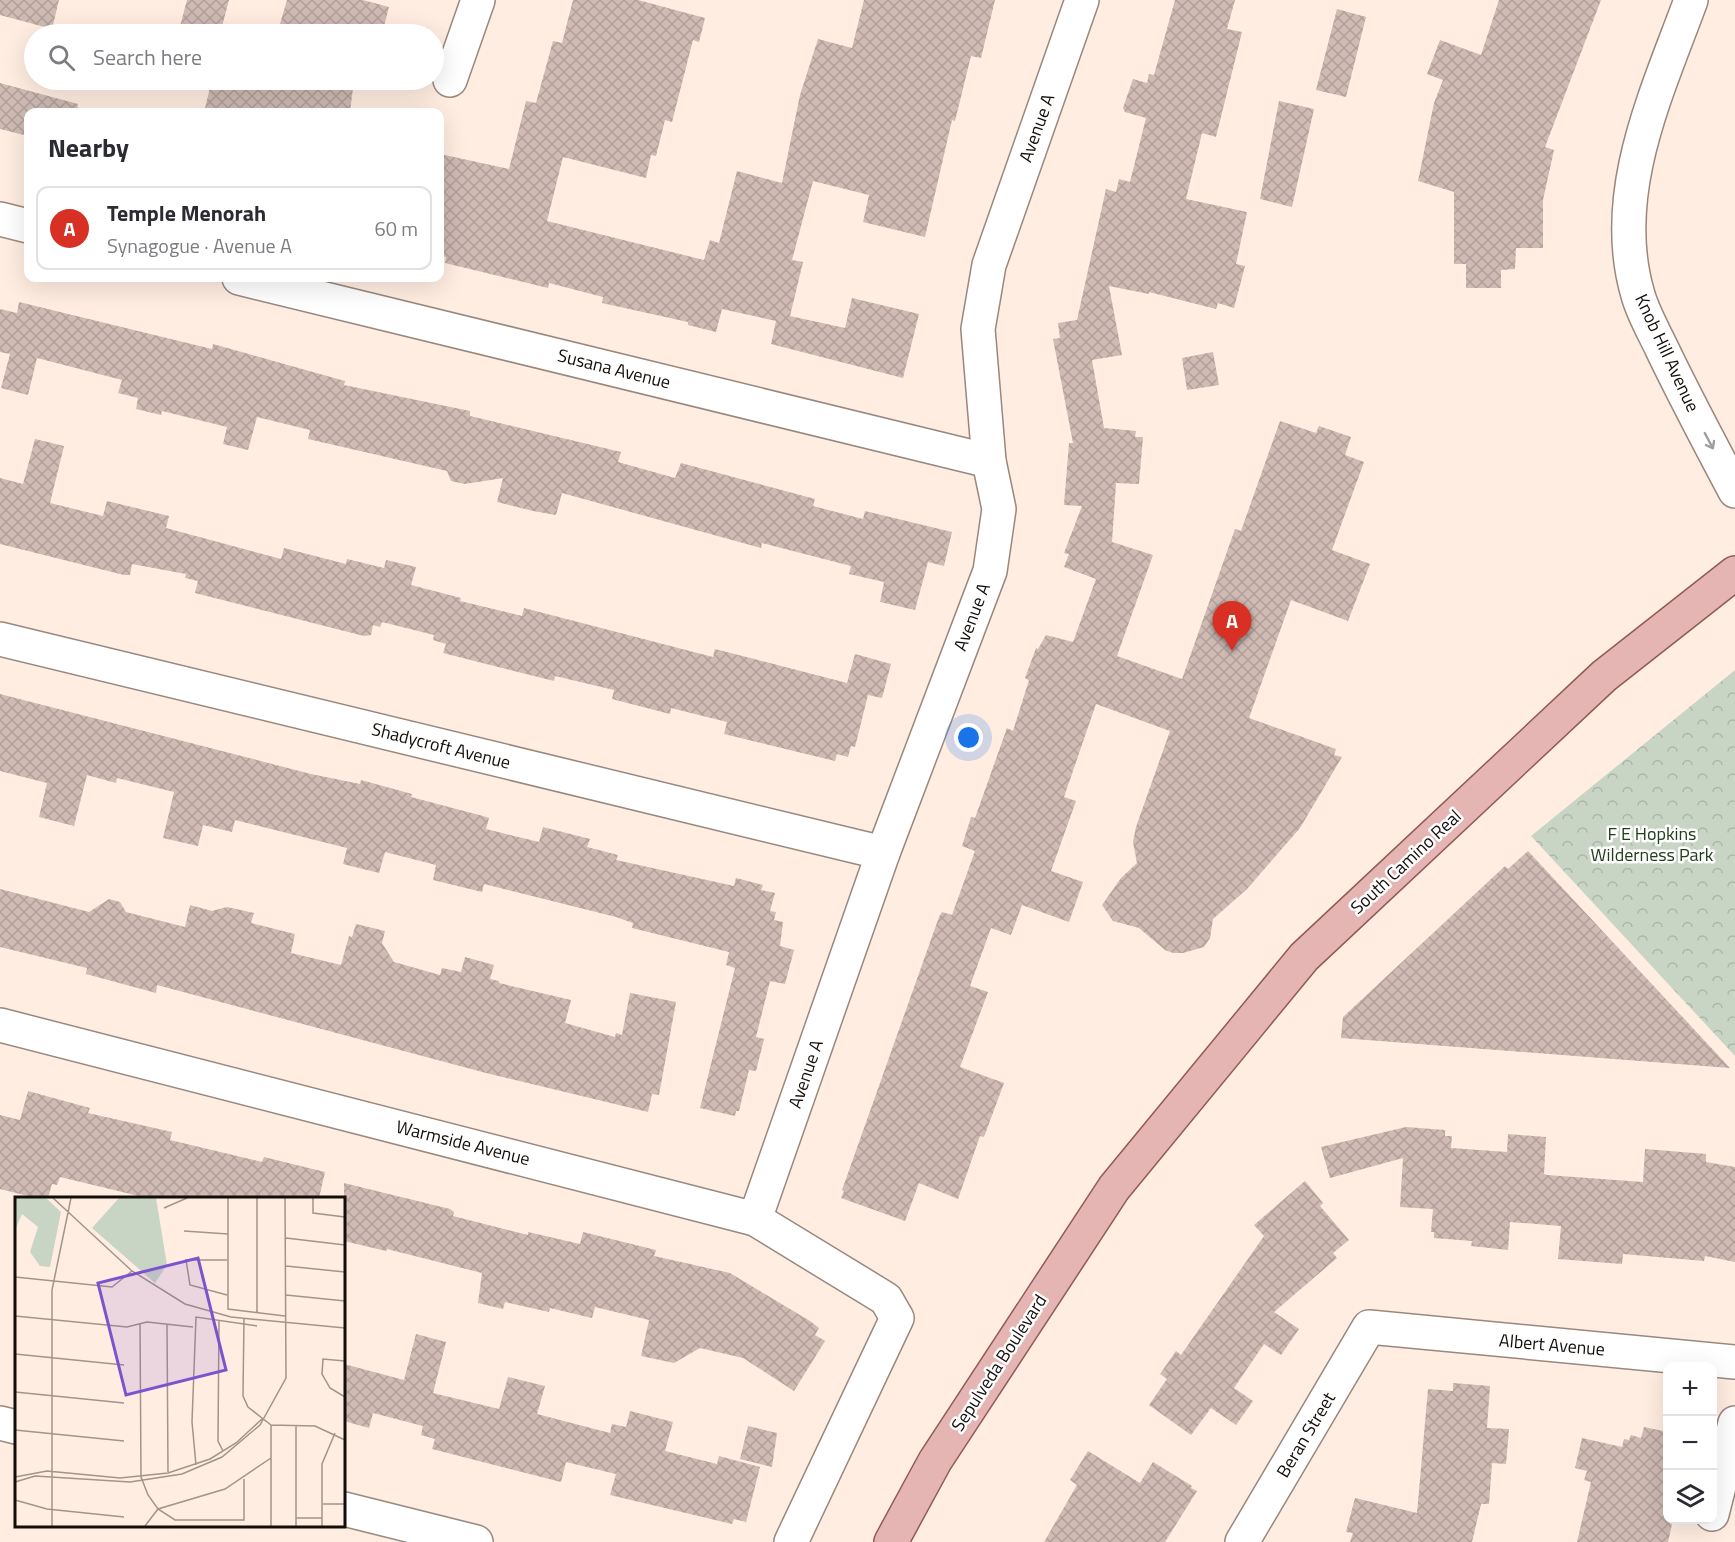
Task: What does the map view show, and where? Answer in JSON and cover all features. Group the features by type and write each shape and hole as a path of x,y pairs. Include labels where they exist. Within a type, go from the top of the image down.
{"main road":[{"name":"South Camino Real","path":"1114,1188 1304,957 1604,676 1735,573"},
{"name":"Sepulveda Boulevard","path":"891,1542 935,1461 1114,1188"}],"street":[{"path":"450,80 478,0"},
{"name":"Avenue A","path":"755,1219 883,853 990,571 999,509 989,461 978,329 983,290 988,265 1082,0"},
{"name":"Knob Hill Avenue","path":"1691,0 1641,141 1631,189 1629,247 1638,296 1682,391 1735,491"},
{"path":"0,219 24,225"},
{"name":"Susana Avenue","path":"255,282 989,461"},
{"name":"Shadycroft Avenue","path":"0,639 883,853"},
{"name":"Warmside Avenue","path":"0,1024 755,1219 886,1299 897,1318 791,1542"},
{"name":"Albert Avenue","path":"1369,1328 1735,1362"},
{"name":"Beran Street","path":"1242,1542 1369,1328"},
{"path":"0,1423 15,1427"},
{"path":"1717,1497 1735,1423"},
{"path":"345,1509 476,1542"},
{"path":"1706,1542 1710,1524"}],"green space":[{"name":"F E Hopkins Wilderness Park","path":"1735,670 1735,1056 1531,836"}],"building":[{"path":"0,0 59,0 53,24 33,24 0,15"},
{"path":"187,0 229,0 223,24 181,24"},
{"path":"287,0 363,0 389,7 385,24 280,24"},
{"path":"573,0 638,0 705,18 699,42 693,40 672,122 665,120 656,156 651,155 646,178 563,157 547,221 704,260 710,240 719,243 737,171 782,183 800,95 818,39 852,48 864,0 995,0 981,58 971,56 955,121 952,120 925,237 863,222 869,195 813,181 792,260 803,262 790,316 845,328 852,298 919,314 903,378 771,344 776,321 722,309 716,332 688,325 688,322 602,303 603,297 549,283 548,288 445,263 444,155 509,169 526,101 536,103 553,41 562,43"},
{"path":"1175,0 1235,0 1227,29 1242,32 1216,137 1202,133 1186,199 1247,212 1236,264 1245,266 1234,308 1218,303 1216,309 1149,292 1149,294 1109,286 1122,355 1092,360 1104,428 1136,431 1135,437 1143,437 1139,484 1116,483 1112,542 1153,555 1117,656 1182,679 1235,529 1241,531 1280,421 1316,433 1319,426 1351,437 1345,455 1364,462 1332,550 1370,564 1348,621 1291,600 1249,718 1336,749 1334,755 1342,757 1300,828 1247,889 1213,919 1210,938 1204,947 1183,953 1173,953 1165,950 1139,928 1113,921 1102,905 1121,878 1137,863 1133,842 1136,827 1170,731 1096,704 1064,797 1076,801 1051,871 1083,882 1069,922 1022,905 1011,935 991,928 970,986 988,992 960,1067 1004,1083 984,1137 980,1136 958,1199 919,1183 905,1221 841,1198 844,1191 842,1190 939,917 942,912 952,915 975,851 962,846 971,817 975,818 1007,728 1013,731 1029,680 1025,678 1036,648 1038,649 1046,635 1073,642 1096,579 1064,567 1069,554 1064,553 1082,506 1064,505 1069,443 1073,443 1053,339 1060,338 1058,323 1077,320 1106,189 1116,192 1119,179 1130,182 1146,118 1125,112 1123,108 1133,79 1147,83 1149,74 1154,75"},
{"path":"1499,0 1601,0 1545,147 1554,150 1543,200 1543,248 1516,248 1515,269 1501,270 1501,288 1466,288 1466,264 1454,264 1454,192 1418,181 1434,103 1443,80 1427,74 1440,40 1481,55"},
{"path":"1337,9 1366,17 1346,97 1316,90"},
{"path":"0,83 78,104 78,108 24,108 24,135 0,129"},
{"path":"210,90 353,90 350,108 205,108"},
{"path":"1279,101 1314,109 1292,207 1260,199"},
{"path":"19,302 212,349 213,344 345,381 344,385 470,411 470,416 621,452 618,462 675,478 681,463 815,499 813,506 863,519 865,511 952,532 944,566 928,562 915,610 880,602 884,582 849,574 851,566 762,543 761,548 562,493 556,515 497,502 503,478 465,484 451,481 447,471 308,439 310,430 257,417 248,450 223,444 227,427 162,411 161,415 136,409 138,398 118,393 122,380 37,358 28,395 1,388 10,354 0,352 0,309 17,313"},
{"path":"1213,352 1219,385 1187,390 1182,358"},
{"path":"35,439 64,446 50,503 103,516 107,501 169,516 166,528 281,559 284,548 346,564 347,559 384,568 386,560 416,567 411,585 461,598 460,601 522,616 524,608 713,657 715,649 847,683 855,654 891,664 882,698 868,695 855,747 851,746 848,757 837,754 835,761 724,734 727,722 671,708 670,714 612,699 614,690 555,676 554,681 443,653 446,644 433,640 434,635 382,622 380,627 373,625 371,635 364,636 195,593 198,581 185,578 186,574 132,564 130,575 124,575 0,544 0,478 23,484"},
{"path":"0,694 311,774 360,784 361,780 412,794 411,797 489,818 486,829 539,842 543,827 590,839 587,847 618,855 616,860 734,886 736,878 763,885 761,890 775,893 770,911 776,912 774,920 783,922 780,946 794,950 785,984 770,981 756,1037 764,1039 756,1071 749,1070 739,1111 736,1111 735,1116 700,1108 735,968 726,965 729,952 632,928 633,923 616,917 484,884 482,892 433,880 436,865 385,852 379,873 343,864 347,848 235,820 232,832 203,825 198,846 163,838 174,792 117,778 116,783 87,775 74,826 39,817 47,783 0,771"},
{"path":"1528,851 1730,1068 1341,1038 1343,1017 1505,866 1508,869"},
{"path":"0,889 89,912 109,899 120,902 126,912 185,927 190,905 212,911 227,907 254,913 251,923 295,934 291,953 341,965 349,936 352,937 356,924 385,931 382,943 394,962 440,975 442,968 461,972 465,957 494,965 490,979 571,1000 565,1023 615,1037 616,1033 622,1035 630,993 676,1002 659,1095 652,1094 648,1112 486,1073 157,985 156,993 86,974 87,968 0,947"},
{"path":"28,1091 90,1108 88,1113 172,1132 170,1140 262,1162 264,1157 325,1172 319,1197 143,1197 60,1177 57,1185 52,1184 48,1197 32,1197 0,1189 0,1115 20,1120"},
{"path":"1406,1127 1445,1130 1445,1136 1452,1136 1451,1148 1507,1152 1508,1134 1546,1137 1544,1174 1547,1175 1643,1182 1645,1149 1706,1154 1706,1162 1735,1167 1735,1262 1705,1256 1704,1261 1623,1254 1622,1264 1558,1259 1561,1226 1510,1222 1508,1250 1471,1246 1472,1241 1434,1238 1434,1232 1431,1232 1433,1209 1400,1207 1403,1158 1330,1178 1321,1147"},
{"path":"1305,1181 1323,1203 1320,1206 1349,1240 1333,1253 1337,1258 1274,1312 1299,1329 1281,1355 1264,1344 1234,1388 1253,1401 1236,1425 1211,1408 1191,1435 1149,1405 1167,1379 1160,1374 1176,1351 1181,1355 1264,1236 1254,1225"},
{"path":"344,1183 450,1209 454,1212 453,1216 528,1235 528,1232 580,1244 583,1232 656,1250 654,1256 730,1273 810,1321 819,1328 815,1335 825,1341 794,1391 743,1358 700,1348 674,1363 641,1356 649,1320 595,1307 592,1318 550,1308 549,1312 505,1302 503,1309 478,1303 482,1273 387,1249 386,1251 345,1241"},
{"path":"416,1334 446,1342 433,1393 499,1409 508,1377 545,1386 537,1414 610,1433 612,1424 626,1427 630,1411 673,1422 665,1451 717,1464 719,1456 760,1467 746,1522 734,1519 732,1524 610,1495 616,1474 566,1462 561,1482 432,1449 435,1439 421,1435 423,1426 373,1413 369,1428 345,1421 345,1364 404,1380"},
{"path":"1453,1383 1490,1386 1487,1428 1509,1429 1506,1464 1492,1463 1489,1504 1481,1504 1472,1542 1350,1542 1353,1533 1346,1532 1355,1498 1417,1513 1428,1389 1453,1391"},
{"path":"748,1426 777,1433 772,1467 740,1459"},
{"path":"1644,1427 1663,1431 1663,1524 1672,1524 1668,1542 1577,1542 1591,1482 1584,1480 1587,1471 1575,1468 1582,1438 1622,1447 1624,1439 1629,1440 1631,1435 1641,1438"},
{"path":"1088,1451 1140,1483 1153,1462 1197,1491 1165,1542 1044,1542 1077,1485 1070,1480"}],"place":[{"name":"Temple Menorah","path":"1232,651"}]}
